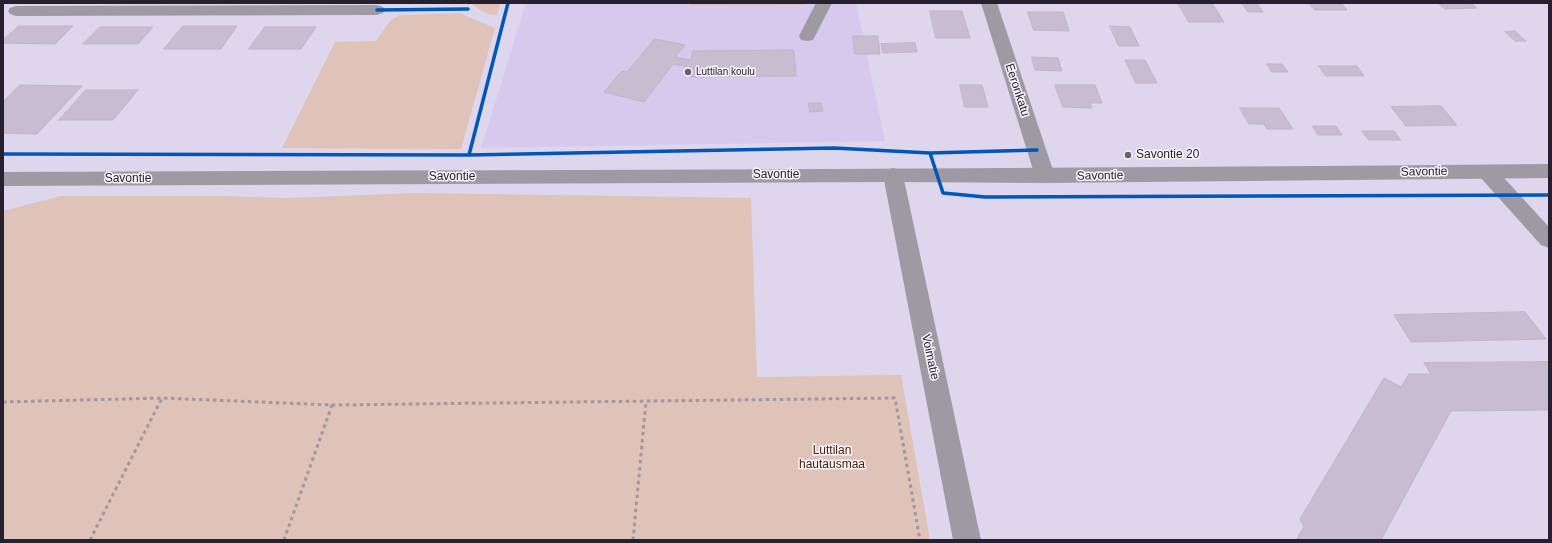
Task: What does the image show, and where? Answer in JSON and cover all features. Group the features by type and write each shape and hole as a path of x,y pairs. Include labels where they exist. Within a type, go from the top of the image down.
{"street":[{"path":"807,36 824,3"},
{"name":"Eeronkatu","path":"989,3 1045,176"},
{"path":"3,23 20,7 377,10"},
{"name":"Savontie","path":"3,180 892,174 1045,176 1549,171"},
{"path":"1487,172 1549,240"},
{"name":"Voimatie","path":"892,174 967,540"}],"path":[{"path":"3,402 162,398 332,405 895,398 920,540"},
{"path":"90,540 162,398"},
{"path":"632,540 646,401"},
{"path":"284,540 332,405"}],"shaded area":[{"name":"Luttilan koulu","path":"526,3 856,3 885,141 481,148"}],"green space":[{"path":"471,3 500,3 497,15 483,12"},
{"path":"690,3 805,3 803,5 690,6"},
{"path":"459,13 495,28 461,149 282,148 335,42 376,41 390,21 399,15"},
{"name":"Luttilan hautausmaa","path":"415,193 751,198 757,377 901,375 930,540 3,540 3,211 61,196 222,196 288,198"}],"building":[{"path":"1178,3 1212,3 1224,22 1189,22"},
{"path":"1242,3 1257,3 1263,12 1248,12"},
{"path":"1309,3 1341,3 1347,10 1315,10"},
{"path":"1438,3 1471,3 1477,8 1445,9"},
{"path":"930,11 962,11 970,38 936,38"},
{"path":"1028,12 1063,12 1069,31 1034,30"},
{"path":"19,26 73,26 55,44 3,43 3,40"},
{"path":"183,26 237,26 221,49 164,49"},
{"path":"1110,26 1130,27 1139,46 1119,46"},
{"path":"100,27 153,27 138,44 83,44"},
{"path":"265,27 316,27 301,49 249,49"},
{"path":"1515,31 1526,41 1515,41 1505,32"},
{"path":"853,36 878,36 880,54 855,54"},
{"path":"655,39 685,45 675,57 691,60 693,51 794,50 796,76 690,77 690,67 673,64 644,102 604,92 622,71 627,72"},
{"path":"915,43 917,52 883,53 881,44"},
{"path":"1032,57 1058,58 1062,71 1035,70"},
{"path":"1125,60 1145,60 1157,83 1136,83"},
{"path":"1267,64 1282,64 1288,72 1272,72"},
{"path":"1319,66 1357,66 1364,76 1326,76"},
{"path":"20,85 82,86 37,134 3,133 3,102"},
{"path":"960,85 982,85 988,107 965,107"},
{"path":"1055,85 1095,85 1102,103 1090,103 1092,108 1063,107"},
{"path":"86,90 138,90 113,120 59,120"},
{"path":"809,103 821,103 823,111 810,112"},
{"path":"1441,106 1457,125 1406,126 1391,107"},
{"path":"1240,108 1279,108 1293,129 1267,129 1264,124 1249,124"},
{"path":"1313,126 1336,126 1342,135 1318,135"},
{"path":"1362,131 1394,131 1401,140 1369,140"},
{"path":"1525,312 1546,339 1411,342 1394,315"},
{"path":"1549,362 1549,410 1451,411 1381,540 1296,540 1304,527 1300,519 1384,378 1401,387 1409,374 1431,374 1424,363"}],"cycle path":[{"path":"469,155 508,3"},
{"path":"377,10 468,9"},
{"path":"3,154 469,155 834,148 930,153 1037,150"},
{"path":"930,153 943,193 985,197 1549,195"}],"place":[{"name":"Luttilan koulu","path":"688,72"},
{"name":"Savontie 20","path":"1128,155"}]}
